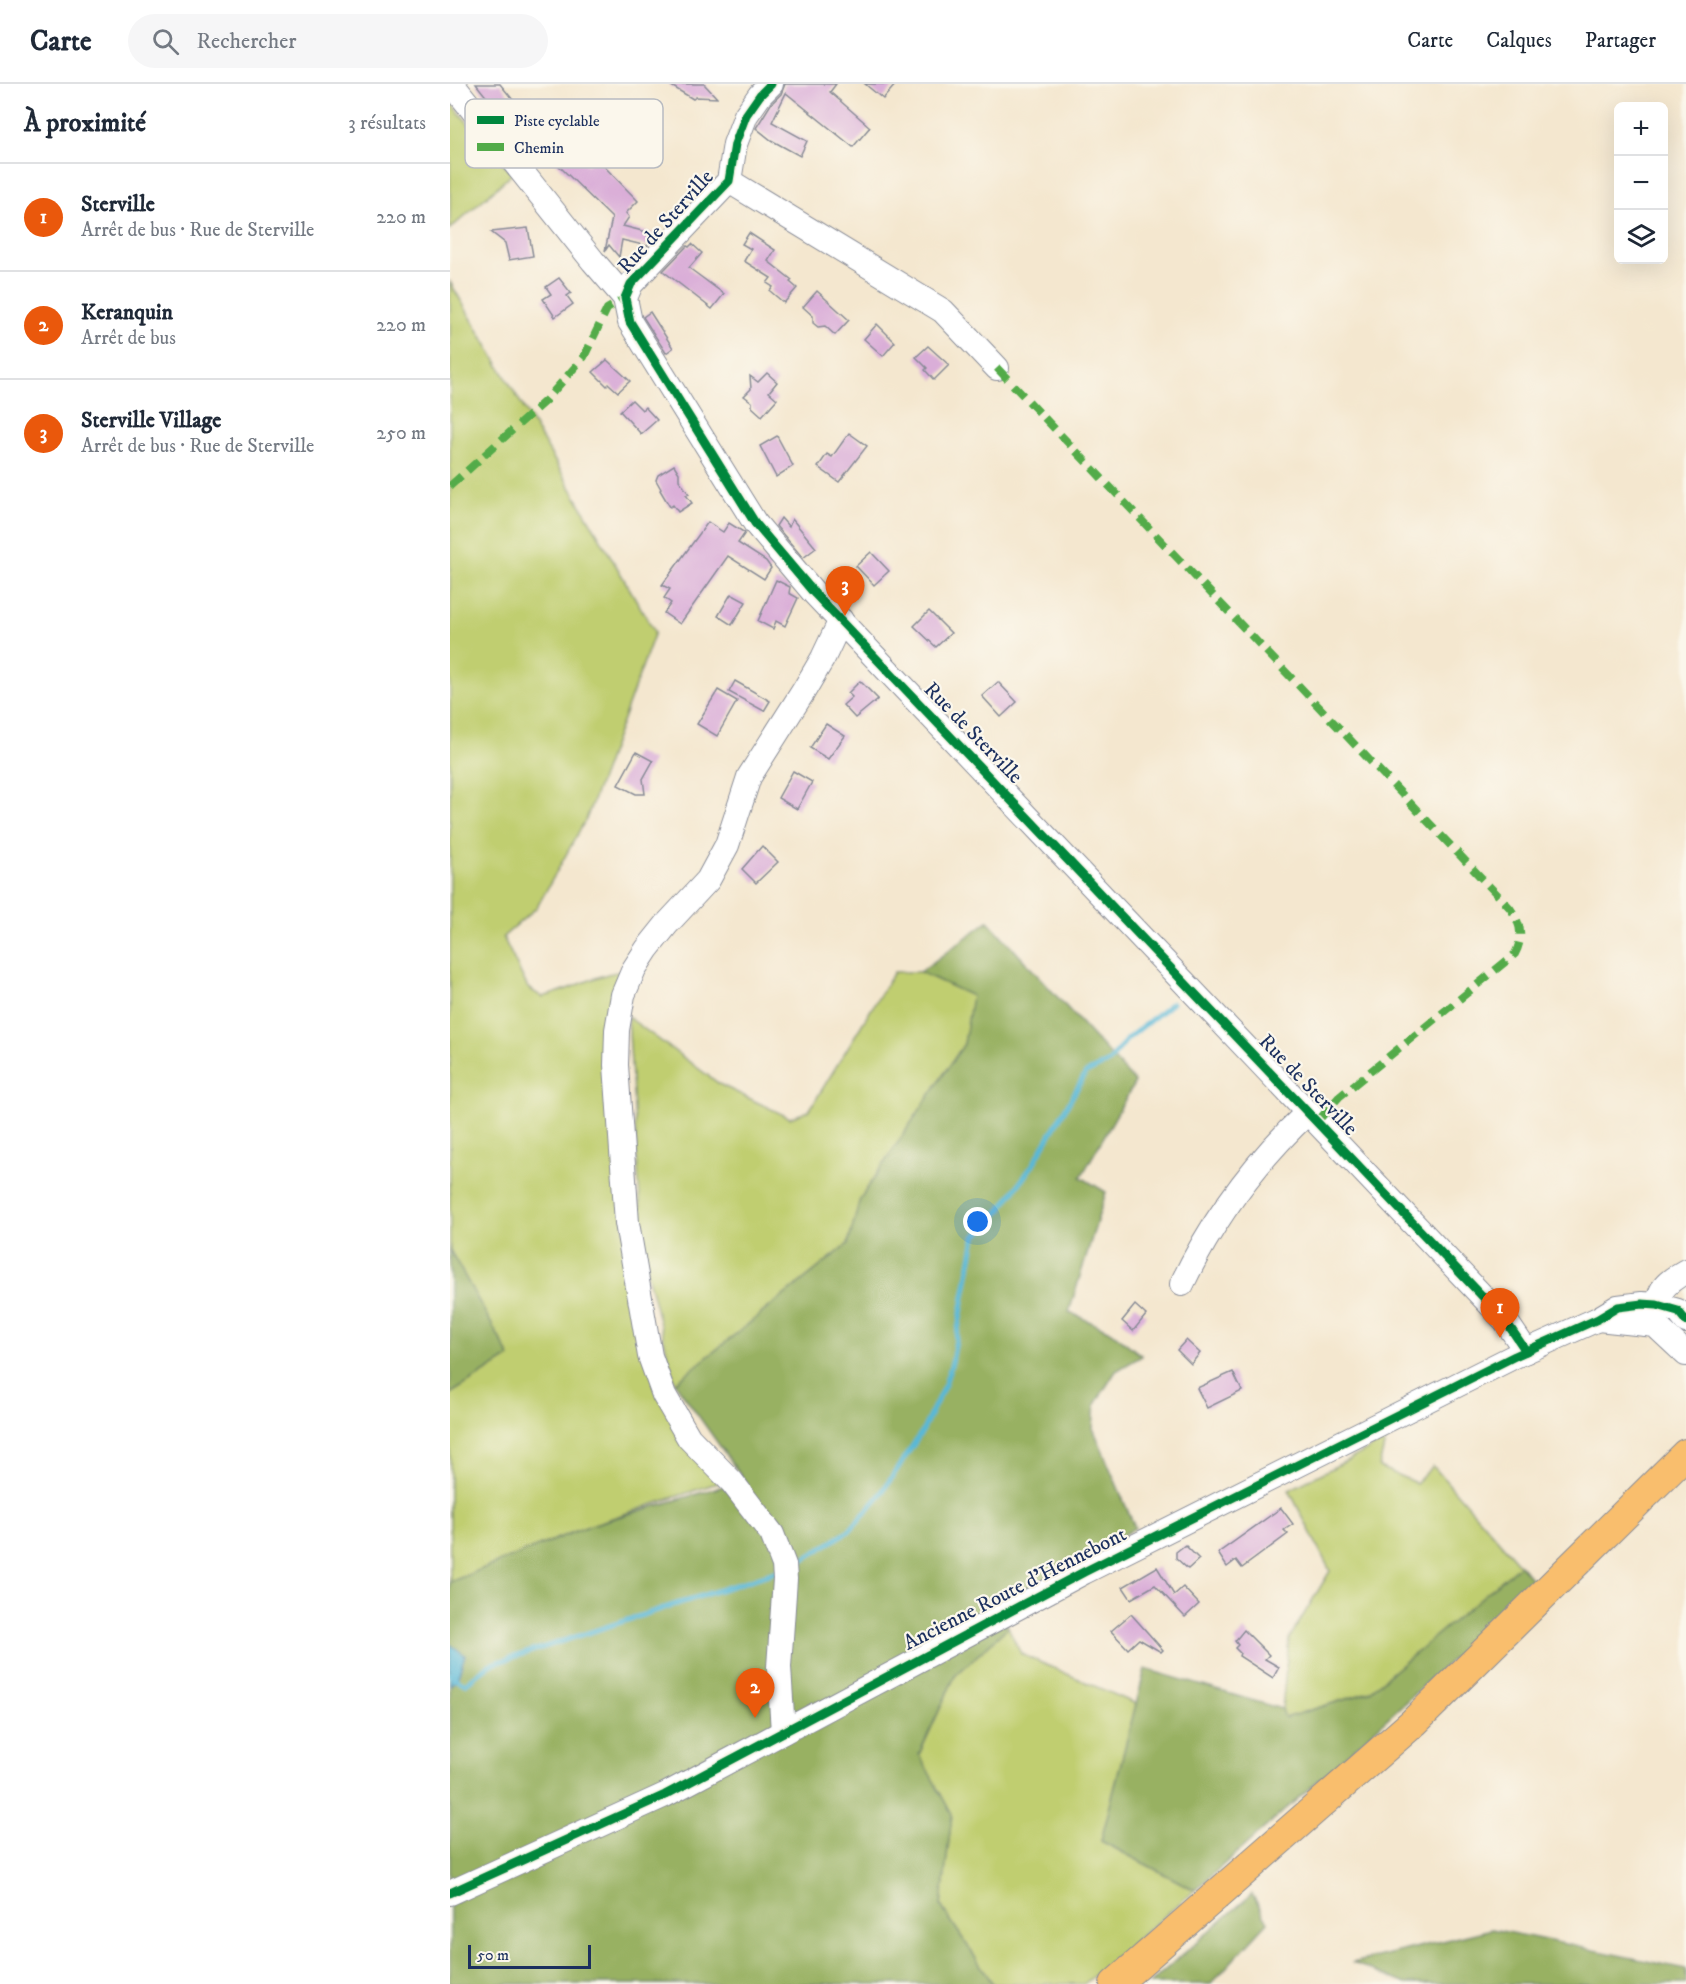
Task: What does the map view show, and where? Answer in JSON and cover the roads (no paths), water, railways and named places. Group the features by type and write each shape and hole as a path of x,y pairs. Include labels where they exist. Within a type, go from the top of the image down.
{"main road":[{"path":"1115,1984 1414,1722 1686,1454"}],"street":[{"path":"452,84 465,100"},
{"name":"Rue de Sterville","path":"771,84 746,115 735,144 729,181 631,284 626,298 630,322 755,524 815,594 1505,1320 1526,1351"},
{"path":"519,168 593,261 626,298"},
{"path":"729,181 943,312 997,368"},
{"path":"783,1732 779,1667 785,1579 780,1552 772,1534 732,1482 689,1438 664,1395 650,1356 639,1303 627,1223 616,1065 617,1030 623,996 634,969 646,949 708,880 727,845 749,777 823,658 841,620"},
{"path":"1182,1284 1196,1253 1239,1188 1308,1112"},
{"path":"1686,1271 1666,1282 1660,1293 1686,1354"},
{"path":"1669,1316 1686,1284"},
{"name":"Ancienne Route d'Hennebont","path":"450,1893 665,1795 1094,1567 1526,1351 1598,1319 1618,1307 1642,1304 1669,1316"}],"water":[{"path":"450,1644 465,1655 457,1679 450,1685"}],"waterway":[{"path":"796,1564 849,1531 878,1498 923,1430 945,1384 952,1362 975,1237 1001,1209 1032,1166 1086,1073 1109,1062 1127,1039 1172,1003"},
{"path":"450,1675 465,1684 489,1665 778,1571"}],"place":[{"name":"Sterville Village","path":"845,616"},
{"name":"Sterville","path":"1500,1338"},
{"name":"Keranquin","path":"755,1718"}]}
